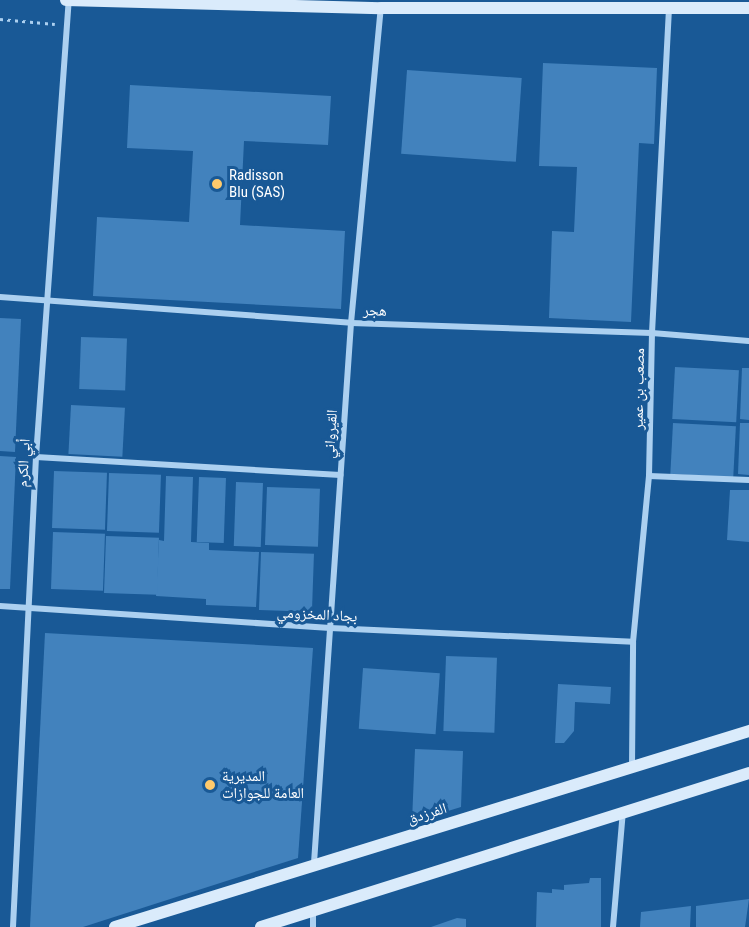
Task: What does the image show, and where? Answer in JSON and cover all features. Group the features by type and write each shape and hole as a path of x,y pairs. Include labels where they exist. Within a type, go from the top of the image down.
{"street":[{"path":"68,0 381,8 669,10 749,8"},
{"name":"أبي الكرم","path":"13,927 45,300 68,0"},
{"name":"القيرواني","path":"314,863 339,475 381,8"},
{"name":"مصعب بن عمير","path":"632,768 633,642 649,476 652,333 669,10"},
{"name":"هجر","path":"0,297 351,323 652,333 749,341"},
{"path":"36,457 339,475"},
{"path":"649,476 749,480"},
{"name":"بجاد المخزومي","path":"0,606 330,628 633,642"},
{"name":"الفرزدق","path":"115,927 314,863 749,731"},
{"path":"261,927 749,773"},
{"path":"613,927 623,811"},
{"path":"313,909 313,927"}],"path":[{"path":"0,20 67,26"}],"building":[{"path":"543,63 657,68 654,144 639,143 631,322 549,318 552,231 574,232 577,167 539,166"},
{"path":"407,70 522,78 516,162 401,154"},
{"name":"Radisson Blu (SAS)","path":"130,85 331,96 328,145 244,141 240,225 345,231 341,309 93,296 97,217 189,222 193,151 127,148"},
{"path":"0,318 21,319 15,452 0,451"},
{"path":"81,337 127,339 125,391 79,389"},
{"path":"675,367 739,370 736,422 672,419"},
{"path":"742,368 749,368 749,420 740,419"},
{"path":"71,405 125,408 122,457 68,454"},
{"path":"673,423 736,426 733,477 670,474"},
{"path":"740,423 749,423 749,475 738,474"},
{"path":"0,456 16,457 10,589 0,589"},
{"path":"54,471 107,473 105,530 52,528"},
{"path":"109,473 161,475 159,533 107,531"},
{"path":"166,476 193,477 191,542 209,543 209,550 259,552 256,607 206,605 206,599 156,596 159,540 164,541"},
{"path":"199,477 226,478 224,543 197,542"},
{"path":"236,482 263,483 261,547 234,546"},
{"path":"267,487 320,489 318,547 265,545"},
{"path":"730,490 749,490 749,542 727,540"},
{"path":"53,532 105,534 103,591 51,589"},
{"path":"106,536 159,538 157,595 104,593"},
{"path":"261,552 314,554 312,612 259,610"},
{"path":"45,633 313,648 298,858 83,927 30,927"},
{"path":"446,656 497,658 494,733 443,731"},
{"path":"363,668 440,673 436,734 359,729"},
{"path":"558,684 611,687 610,704 575,702 574,731 564,743 555,743"},
{"path":"415,749 463,751 461,807 412,822"},
{"path":"590,878 601,878 601,927 536,927 537,892 552,893 552,889 564,890 564,885 589,883"},
{"path":"749,899 745,927 696,927 696,906"},
{"path":"691,906 690,927 640,927 641,912"},
{"path":"457,918 466,919 466,927 431,927"}],"place":[{"name":"Radisson Blu (SAS)","path":"217,184"},
{"name":"المديرية العامة للجوازات","path":"210,785"}]}
